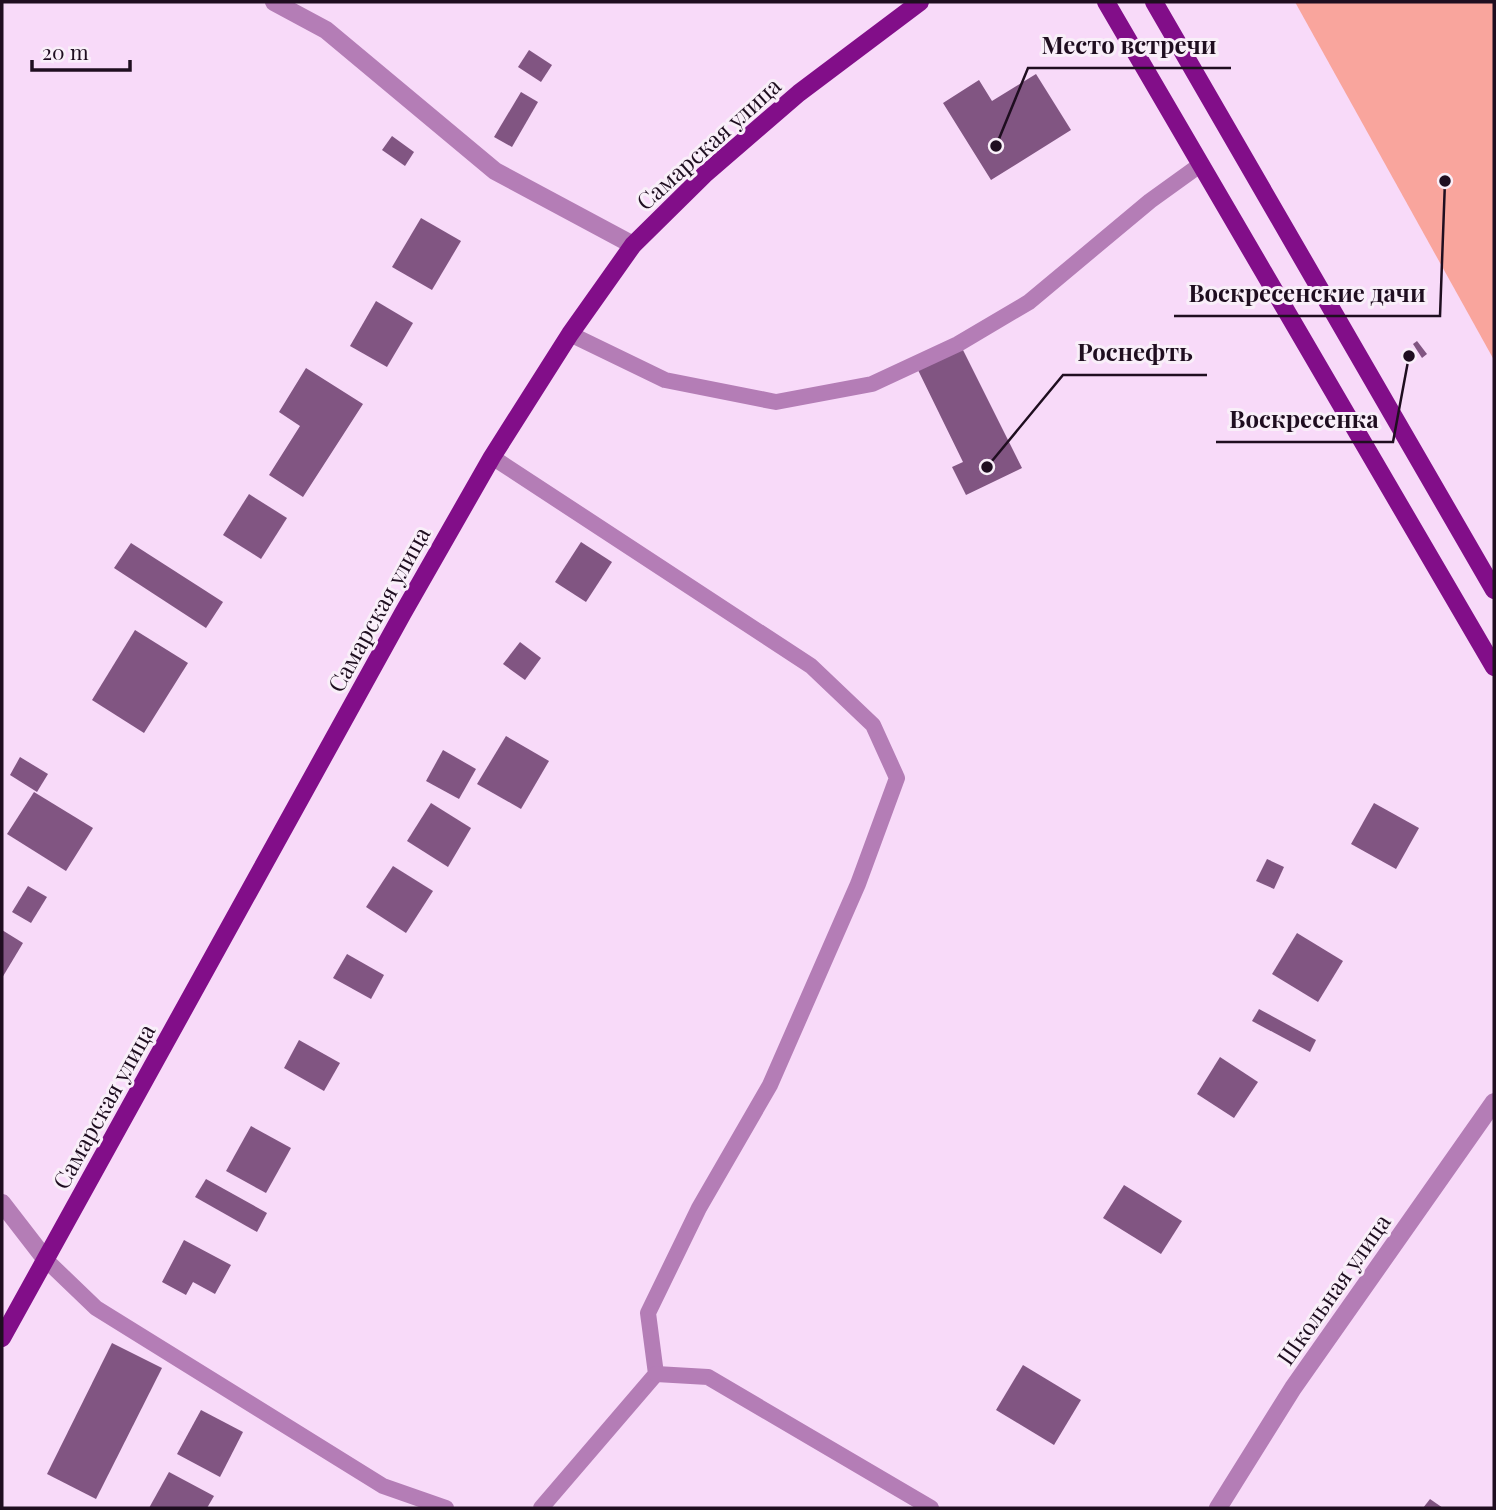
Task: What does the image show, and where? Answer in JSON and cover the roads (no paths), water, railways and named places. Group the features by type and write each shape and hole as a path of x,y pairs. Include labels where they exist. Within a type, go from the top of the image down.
{"main road":[{"name":"Самарская улица","path":"2,1338 492,457 570,334 633,245 704,175 799,93 920,2"},
{"path":"1106,2 1494,667"},
{"path":"1154,2 1494,590"}],"street":[{"path":"274,2 326,30 495,171 633,245"},
{"name":"Школьная улица","path":"1218,1508 1293,1388 1494,1102"},
{"path":"2,1203 46,1260"}],"lane":[{"path":"570,334 665,380 776,402 872,384 958,344 1029,302 1150,201 1200,165"},
{"path":"492,457 811,666 873,725 897,778 858,884 770,1085 699,1208 648,1312 656,1374 541,1508"},
{"path":"46,1260 96,1308 383,1486 446,1508"},
{"path":"656,1374 708,1377 931,1508"}],"place":[{"name":"Место встречи","path":"996,146"},
{"name":"Воскресенские дачи","path":"1445,181"},
{"name":"Воскресенка","path":"1409,356"},
{"name":"Роснефть","path":"987,467"}]}
